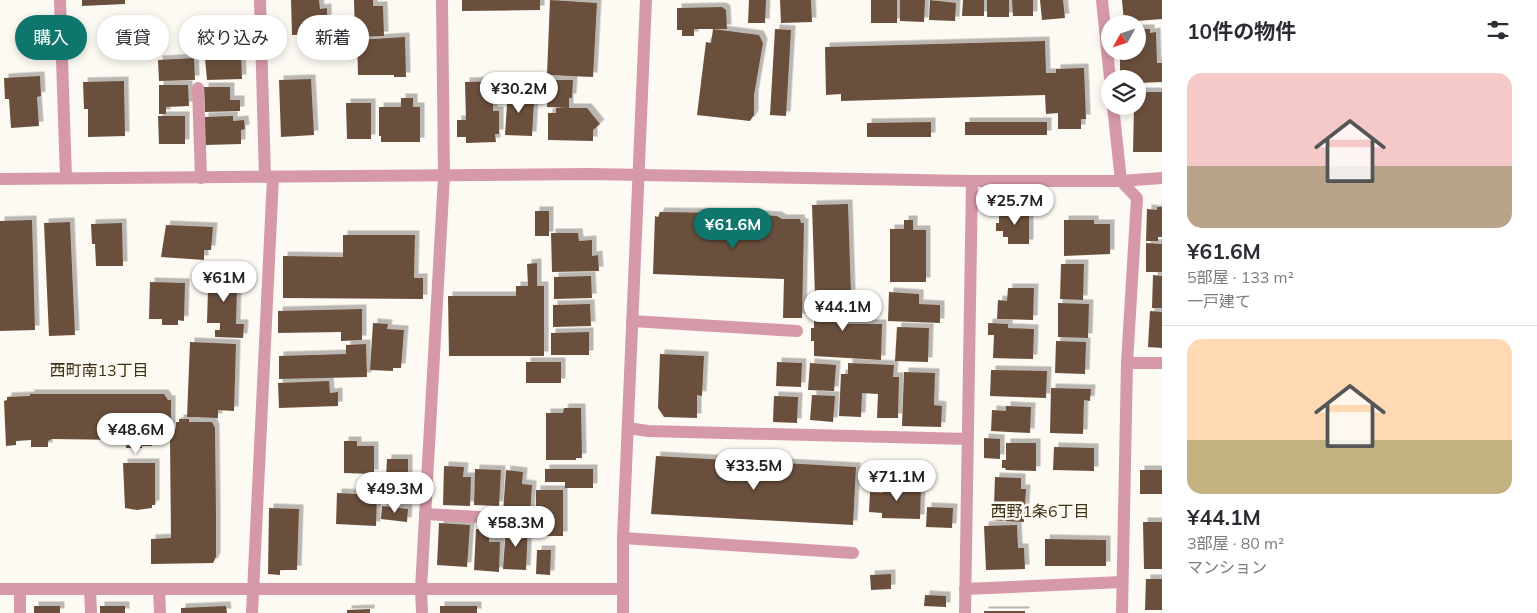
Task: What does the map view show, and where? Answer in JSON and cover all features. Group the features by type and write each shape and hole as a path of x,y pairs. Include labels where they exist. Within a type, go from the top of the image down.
{"street":[{"path":"60,0 66,178"},
{"path":"252,613 269,177 260,0"},
{"path":"422,613 421,589 444,176 442,0"},
{"path":"623,613 623,538 646,0"},
{"path":"1102,0 1109,70"},
{"path":"198,88 201,178"},
{"path":"1114,115 1120,181 1137,198 1127,363 1122,613"},
{"path":"0,179 638,176 1120,181 1162,178"},
{"path":"965,613 972,180"},
{"path":"632,321 797,331"},
{"path":"1127,363 1162,363"},
{"path":"628,428 648,431 968,439"},
{"path":"425,514 497,518"},
{"path":"623,538 853,553"},
{"path":"965,589 1122,582"},
{"path":"0,589 622,588"},
{"path":"20,589 20,613"},
{"path":"90,589 91,613"},
{"path":"159,589 160,613"}],"building":[{"path":"82,0 125,0 125,4 82,6"},
{"path":"291,0 319,0 320,9 327,8 327,15 297,15 297,35 292,35"},
{"path":"354,0 373,0 373,6 383,6 384,36 369,37 369,15 354,15"},
{"path":"462,0 540,0 540,10 462,11"},
{"path":"550,0 597,3 593,77 547,75"},
{"path":"749,0 766,0 765,23 748,23"},
{"path":"780,0 811,0 812,22 781,23"},
{"path":"871,0 897,0 897,23 871,23"},
{"path":"900,0 925,0 924,22 900,21"},
{"path":"930,0 956,3 955,21 929,20"},
{"path":"963,0 984,0 984,16 962,16"},
{"path":"987,0 1009,0 1009,17 987,17"},
{"path":"1012,0 1033,0 1033,16 1013,16"},
{"path":"1040,0 1063,0 1065,18 1042,20"},
{"path":"1122,0 1162,0 1162,19 1146,20 1146,15 1123,15"},
{"path":"722,7 726,10 727,29 694,29 694,36 682,36 682,30 677,30 677,8"},
{"path":"713,29 759,35 763,43 754,95 754,115 750,121 697,115 706,42 711,43"},
{"path":"775,29 791,30 786,116 770,115"},
{"path":"1146,29 1150,29 1150,33 1156,32 1157,63 1162,63 1162,82 1146,83 1146,70 1120,70 1120,60 1146,60"},
{"path":"405,37 406,77 358,75 358,60 369,60 369,39"},
{"path":"1045,41 1046,73 1056,73 1056,69 1084,68 1086,119 1081,119 1081,129 1058,129 1058,113 1046,114 1045,95 841,101 841,94 826,95 825,47"},
{"path":"158,60 194,60 195,80 159,81"},
{"path":"205,60 241,60 242,79 207,80"},
{"path":"40,76 41,96 37,97 39,126 11,128 9,99 5,99 4,78"},
{"path":"311,79 314,135 281,137 279,80"},
{"path":"548,80 573,80 572,98 569,98 569,108 547,107"},
{"path":"124,81 125,136 88,137 88,109 84,109 83,82"},
{"path":"499,81 499,103 493,103 493,111 499,111 499,134 495,134 496,142 466,143 466,137 457,137 457,120 466,120 465,82"},
{"path":"159,85 188,85 189,106 166,107 166,114 159,114"},
{"path":"204,87 230,87 230,100 240,100 240,111 205,112"},
{"path":"508,89 526,90 525,102 534,102 532,136 505,135"},
{"path":"1146,92 1162,92 1162,152 1133,152 1134,115 1146,115"},
{"path":"401,98 413,98 413,107 420,107 420,142 381,142 381,136 379,136 379,107 401,107"},
{"path":"346,103 371,103 371,139 347,139"},
{"path":"556,108 587,108 600,124 593,130 593,141 548,140 548,113 556,113"},
{"path":"158,116 185,116 185,144 159,144"},
{"path":"233,116 233,121 244,120 245,129 241,130 241,144 205,145 204,117"},
{"path":"931,122 931,137 867,137 867,123"},
{"path":"965,122 1047,122 1047,135 965,135"},
{"path":"848,204 851,294 815,296 812,205"},
{"path":"1157,207 1162,207 1162,237 1158,237 1158,241 1146,241 1147,209 1157,210"},
{"path":"535,211 549,211 549,236 535,236"},
{"path":"999,211 1029,211 1029,244 1008,244 1008,237 1003,237 1003,231 996,231 996,223 999,223"},
{"path":"660,212 731,213 777,216 782,219 800,219 801,223 804,223 802,318 783,318 784,279 653,274 655,216 658,217"},
{"path":"32,220 35,330 0,331 0,221"},
{"path":"904,220 913,220 913,230 926,230 926,282 890,282 890,229 904,229"},
{"path":"1064,220 1094,220 1094,224 1110,224 1110,254 1064,256"},
{"path":"70,222 75,335 49,336 44,223"},
{"path":"122,223 123,266 96,266 95,244 92,244 91,224"},
{"path":"166,225 213,227 211,250 204,250 204,260 161,257"},
{"path":"551,233 578,233 579,241 592,240 592,256 598,255 599,271 552,272"},
{"path":"343,235 415,235 414,278 423,278 423,299 283,298 283,256 343,257"},
{"path":"1146,243 1162,244 1162,272 1146,272"},
{"path":"537,263 537,286 544,286 544,356 449,356 448,296 516,296 516,286 528,286 527,264"},
{"path":"1061,264 1084,264 1083,300 1060,299"},
{"path":"205,273 245,274 244,289 237,289 236,324 244,324 243,338 215,337 215,330 220,330 220,323 207,323 208,289 205,289"},
{"path":"1153,275 1162,276 1162,308 1152,308"},
{"path":"591,276 592,298 554,299 554,277"},
{"path":"150,282 185,283 184,321 178,320 178,325 162,325 162,319 149,319"},
{"path":"1008,288 1034,288 1033,320 997,319 998,300 1007,301"},
{"path":"889,292 919,294 919,304 940,305 940,323 888,321"},
{"path":"811,298 855,299 855,315 838,314 838,324 882,324 881,360 814,356 814,341 811,341 811,328 814,328 814,310 811,310"},
{"path":"1058,303 1089,304 1088,338 1058,337"},
{"path":"590,304 591,326 553,327 553,305"},
{"path":"362,309 362,340 341,341 341,332 278,333 278,311"},
{"path":"1150,311 1162,312 1162,348 1148,347"},
{"path":"373,323 388,324 387,329 404,330 401,368 393,368 393,371 370,370"},
{"path":"988,323 1008,324 1008,328 1034,329 1033,359 993,358 994,335 988,335"},
{"path":"897,327 929,328 928,362 895,361"},
{"path":"589,332 589,355 551,355 551,333"},
{"path":"1056,341 1086,342 1085,374 1055,373"},
{"path":"190,342 236,344 234,411 218,410 218,418 187,417"},
{"path":"366,344 367,377 279,379 279,356 346,354 346,345"},
{"path":"660,354 704,356 702,396 697,395 697,418 664,417 658,408"},
{"path":"526,362 561,362 561,383 526,383"},
{"path":"777,362 802,363 801,387 776,386"},
{"path":"810,363 836,365 834,391 808,390"},
{"path":"848,363 894,365 893,377 899,377 898,418 877,418 878,394 862,393 861,417 839,416 841,374 848,374"},
{"path":"991,370 1047,371 1046,398 990,396"},
{"path":"904,372 935,373 934,405 942,406 941,427 902,426"},
{"path":"329,381 330,393 338,392 338,406 279,408 278,383"},
{"path":"1051,388 1091,389 1090,401 1084,400 1083,434 1050,433"},
{"path":"30,394 164,394 168,400 171,400 171,429 166,428 166,431 176,428 176,422 179,422 179,419 189,419 189,422 212,422 215,428 216,514 216,557 213,563 151,564 151,539 171,538 170,438 166,438 161,442 153,442 152,446 142,446 142,448 126,448 127,438 123,438 123,440 52,439 48,441 48,447 31,447 31,440 16,441 16,445 6,446 4,401 7,400 7,397 30,396"},
{"path":"812,395 835,396 833,422 810,420"},
{"path":"774,396 798,397 797,423 773,422"},
{"path":"1006,406 1031,407 1030,433 991,431 992,410 1006,411"},
{"path":"564,408 581,408 582,458 576,458 576,460 546,460 546,413 563,413"},
{"path":"984,438 1000,439 1000,459 984,458"},
{"path":"344,441 357,441 357,446 374,446 374,474 344,473"},
{"path":"1006,443 1036,443 1036,471 1006,470 1002,468 1002,460 1006,460"},
{"path":"1054,447 1094,448 1094,471 1053,470"},
{"path":"656,456 856,467 853,525 651,514"},
{"path":"387,459 408,459 408,478 386,478"},
{"path":"123,463 155,463 155,505 152,505 152,508 137,510 125,508"},
{"path":"444,466 464,467 463,477 471,477 470,506 443,505"},
{"path":"475,469 501,470 499,506 474,505"},
{"path":"545,469 593,469 593,488 565,488 565,482 545,482"},
{"path":"506,470 523,472 522,484 532,485 530,515 503,513"},
{"path":"1140,470 1162,470 1162,494 1140,494"},
{"path":"995,477 1021,478 1021,489 1026,489 1024,522 990,520 991,505 994,505"},
{"path":"896,482 909,482 909,486 921,487 920,519 882,518 882,513 869,512 870,492 883,493 883,485 896,485"},
{"path":"385,483 401,484 400,495 384,494"},
{"path":"536,490 563,490 563,536 536,536"},
{"path":"337,493 377,495 376,526 336,524"},
{"path":"382,506 408,509 407,522 381,519"},
{"path":"927,507 953,508 952,528 926,527"},
{"path":"269,508 299,509 297,570 280,570 280,575 268,574"},
{"path":"1143,522 1162,522 1162,569 1144,569"},
{"path":"439,523 470,525 467,567 437,565"},
{"path":"1017,525 1018,548 1024,548 1025,569 986,570 984,526"},
{"path":"506,526 528,527 526,570 503,569"},
{"path":"476,529 490,529 489,542 500,542 499,572 474,570"},
{"path":"1045,539 1106,540 1106,566 1045,566"},
{"path":"537,550 551,550 550,575 536,574"},
{"path":"891,574 891,589 871,590 870,575"},
{"path":"1146,579 1162,579 1162,610 1145,610"},
{"path":"925,595 946,596 946,607 924,606"},
{"path":"34,606 60,606 60,613 34,613"},
{"path":"100,606 125,606 125,613 100,613"},
{"path":"226,606 227,613 181,613 181,608"},
{"path":"440,606 477,606 477,613 440,613"},
{"path":"370,609 370,613 347,613 347,610"},
{"path":"984,611 1025,611 1025,613 984,613"}],"district":[{"name":"西町南13丁目","path":"99,370"},
{"name":"西野1条6丁目","path":"1040,511"}]}
